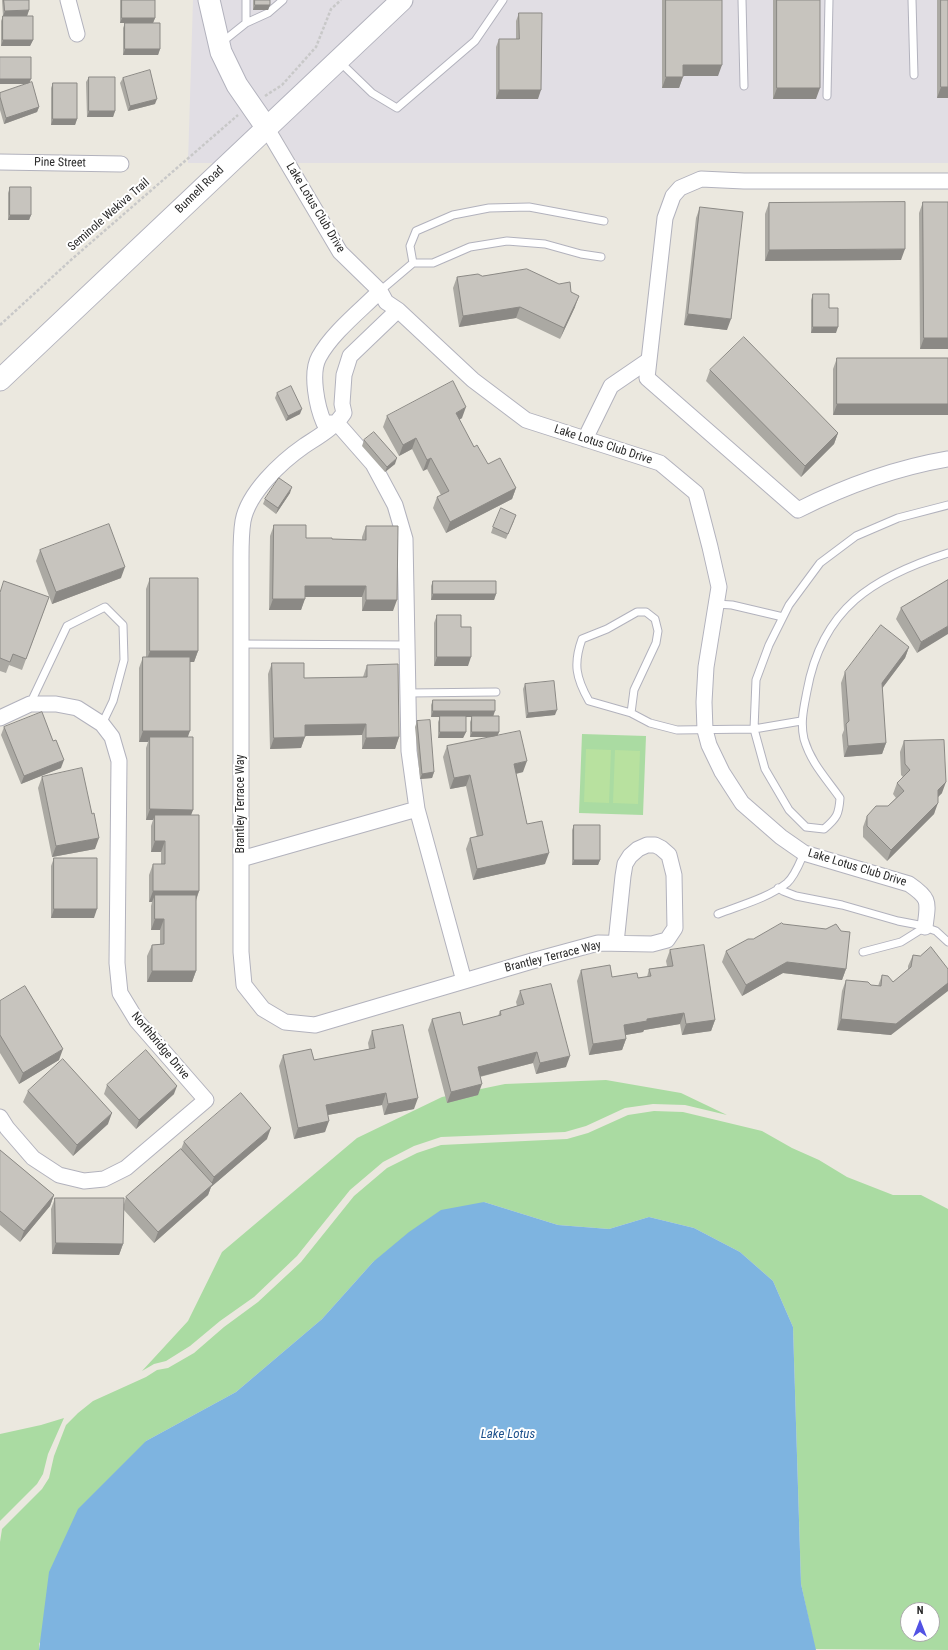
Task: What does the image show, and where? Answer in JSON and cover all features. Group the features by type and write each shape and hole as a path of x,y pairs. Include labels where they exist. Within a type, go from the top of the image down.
{"main road":[{"path":"209,0 221,52 237,85 266,127"},
{"name":"Bunnell Road","path":"0,380 402,0"}],"street":[{"path":"68,0 77,34"},
{"name":"Lake Lotus Club Drive","path":"266,127 340,252 380,291 386,302 398,310 473,380 526,420 660,463 696,493 719,587 706,667 704,730 709,745 722,772 742,803 781,837 804,853 909,884 923,894 928,907 925,927"},
{"name":"Pine Street","path":"0,162 121,164"},
{"path":"948,182 744,181 701,179 680,188 673,196 665,218 647,378 798,510 852,485 889,472 919,464 948,459"},
{"path":"380,291 335,336 318,358 314,380 318,411 324,423 337,423 373,464 395,505 405,539 409,751 418,809 464,981"},
{"path":"337,423 344,413 342,404 344,375 350,356 398,310"},
{"path":"585,439 611,386 649,360"},
{"name":"Brantley Terrace Way","path":"337,423 292,454 264,481 251,500 243,520 240,559 241,952 244,986 263,1009 285,1022 315,1025 532,960 598,944 616,944 652,944 667,940 675,928 674,875 668,855 661,848 655,845 647,845 638,849 630,856 625,864 616,944"},
{"name":"Northbridge Drive","path":"0,718 30,704 56,704 77,708 102,724 112,737 119,761 117,964 120,993 137,1021 206,1100 126,1168 104,1179 84,1181 59,1175 33,1158 7,1128 0,1117"},
{"path":"241,859 418,809"}],"lane":[{"path":"246,0 246,23"},
{"path":"219,44 246,23 268,13 283,0"},
{"path":"338,60 372,93 397,108 476,41 503,0"},
{"path":"742,0 744,86"},
{"path":"827,96 829,0"},
{"path":"912,0 914,75"},
{"path":"413,263 410,246 416,231 453,215 488,208 529,207 604,221"},
{"path":"380,291 413,263 432,263 470,247 507,241 545,244 581,254 601,257"},
{"path":"948,505 898,518 856,536 820,563 789,605 769,645 756,680 754,728 765,769 789,810 806,827 824,829 834,821 839,812 840,798 814,764 804,738 801,721 810,675 827,632 848,606 884,578 925,560 948,553"},
{"path":"716,604 732,604 783,617"},
{"path":"30,704 67,626 105,608 123,624 124,660 113,701 102,724"},
{"path":"631,713 634,690 656,643 658,631 655,619 646,612 637,612 607,629 582,639 576,666 580,684 589,701 631,713 650,723 678,730 754,728 801,721"},
{"path":"241,644 408,644"},
{"path":"409,693 496,692"},
{"path":"718,914 768,894 788,882 796,871 804,853"},
{"path":"778,888 796,896 842,905 898,922 925,927 936,931 948,942"},
{"path":"863,952 901,942 925,927"}],"path":[{"path":"269,94 282,85 316,47 331,9 341,0"},
{"name":"Seminole Wekiva Trail","path":"0,325 72,259 231,119"}],"shaded area":[{"path":"193,0 202,0 256,126 216,163 188,163"},
{"path":"217,0 390,0 268,115 243,80 229,49"},
{"path":"414,0 948,0 948,163 297,163 277,129"}],"green space":[{"path":"582,734 646,736 643,815 579,813"},
{"path":"586,749 611,750 609,803 584,802"},
{"path":"615,750 640,751 638,804 613,803"},
{"path":"606,1080 681,1093 727,1115 685,1105 653,1104 625,1108 586,1126 565,1132 441,1137 414,1146 383,1162 350,1190 297,1256 254,1297 220,1321 190,1346 166,1361 154,1364 142,1371 188,1321 222,1252 357,1138 442,1097 505,1084"},
{"path":"654,1111 683,1112 762,1131 792,1148 819,1160 847,1177 893,1195 921,1195 948,1209 948,1650 815,1649 801,1584 793,1327 773,1281 740,1252 694,1228 649,1217 609,1229 558,1225 484,1202 373,1262 322,1319 236,1392 146,1441 39,1644 39,1650 0,1650 0,1542 2,1529 42,1489 49,1478 54,1456 66,1425 78,1413 93,1401 146,1377 157,1370 168,1368 194,1353 224,1327 258,1302 301,1262 354,1196 387,1168 417,1153 441,1145 567,1139 588,1133 628,1115"},
{"path":"64,1418 48,1454 43,1474 37,1484 0,1521 0,1434 41,1425"}],"water":[{"name":"Lake Lotus","path":"484,1202 558,1225 609,1229 649,1217 694,1228 740,1252 773,1281 793,1327 801,1584 816,1650 39,1650 49,1572 78,1509 146,1441 236,1392 322,1319 373,1262 409,1232 441,1210"}],"building":[{"path":"4,0 29,0 29,10 5,11"},
{"path":"122,0 155,0 155,18 122,18"},
{"path":"255,0 270,0 270,5 255,5"},
{"path":"666,0 722,0 722,65 683,65 683,77 666,77"},
{"path":"777,0 820,0 820,88 777,88"},
{"path":"941,0 948,0 948,87 941,87"},
{"path":"519,13 542,13 541,90 499,90 499,39 519,39"},
{"path":"3,16 33,16 33,40 3,40"},
{"path":"125,23 160,23 160,49 125,49"},
{"path":"0,57 31,57 31,79 0,79"},
{"path":"150,70 157,99 130,106 123,78"},
{"path":"89,77 115,77 115,111 89,111"},
{"path":"32,82 39,107 6,118 0,93"},
{"path":"53,83 77,83 77,119 53,119"},
{"path":"10,187 31,187 31,215 10,215"},
{"path":"905,202 905,249 769,250 769,203"},
{"path":"923,202 948,202 948,338 924,338"},
{"path":"700,207 743,212 731,319 688,314"},
{"path":"527,269 559,284 570,282 571,292 579,296 564,328 520,307 463,316 457,277 478,274 482,276"},
{"path":"813,294 829,294 829,308 838,308 838,327 813,327"},
{"path":"744,337 838,433 805,466 710,370"},
{"path":"837,358 948,358 948,404 837,404"},
{"path":"453,381 466,407 456,413 474,447 477,445 488,464 500,458 516,488 450,522 437,497 449,491 431,458 427,460 416,438 403,445 387,416"},
{"path":"291,386 302,409 288,416 277,393"},
{"path":"374,432 397,458 387,467 364,440"},
{"path":"279,478 292,487 278,508 265,499"},
{"path":"501,508 516,515 508,534 493,527"},
{"path":"109,524 125,567 56,592 40,550"},
{"path":"274,525 306,525 306,538 366,540 366,526 398,526 397,600 366,600 366,586 305,586 305,599 273,599"},
{"path":"150,578 198,578 198,651 150,651"},
{"path":"948,580 948,626 921,642 901,608"},
{"path":"4,581 49,597 26,659 13,654 10,662 0,658 0,593"},
{"path":"433,581 496,581 496,594 433,594"},
{"path":"437,615 461,615 461,627 471,627 471,657 437,657"},
{"path":"881,625 909,647 882,683 886,743 848,746 846,724 849,721 845,672"},
{"path":"143,657 190,657 190,731 143,731"},
{"path":"272,663 304,663 304,678 367,677 367,665 398,664 399,737 366,738 366,724 305,725 305,737 274,738"},
{"path":"554,681 557,710 528,713 525,684"},
{"path":"433,700 495,700 495,711 433,711"},
{"path":"42,712 53,741 56,740 64,760 24,776 4,727"},
{"path":"440,716 466,716 466,732 440,732"},
{"path":"472,716 499,716 499,732 472,732"},
{"path":"430,720 434,772 422,774 417,721"},
{"path":"520,731 527,761 514,764 527,824 542,821 549,853 477,869 470,838 483,835 470,775 454,778 447,746"},
{"path":"150,737 193,737 193,810 150,809"},
{"path":"944,740 946,782 938,790 938,803 891,850 867,826 867,816 876,806 888,806 904,791 897,783 910,770 905,764 904,741"},
{"path":"82,768 99,838 56,846 42,777"},
{"path":"155,815 199,815 199,891 153,891 153,864 165,864 165,841 155,841"},
{"path":"574,825 600,825 600,860 574,860"},
{"path":"54,858 97,858 97,909 54,909"},
{"path":"155,895 196,895 196,971 152,971 152,945 164,944 164,919 155,919"},
{"path":"782,923 826,929 836,924 841,931 850,932 846,969 787,962 746,985 726,951 748,939 753,939"},
{"path":"704,945 715,1020 686,1024 684,1013 647,1019 647,1021 624,1025 626,1039 593,1044 581,970 610,965 612,977 637,973 638,978 651,976 649,969 673,966 670,950"},
{"path":"931,947 948,969 948,983 896,1024 841,1019 846,980 868,982 871,985 881,986 882,975 888,976 893,982 911,967 913,955 920,956"},
{"path":"551,984 570,1056 540,1063 537,1052 478,1067 482,1084 451,1092 432,1019 460,1012 463,1025 501,1015 500,1011 524,1004 520,991"},
{"path":"25,986 63,1049 23,1073 0,1035 0,1001"},
{"path":"403,1025 418,1098 388,1104 386,1093 326,1105 329,1121 298,1128 283,1055 311,1049 314,1060 375,1048 372,1031"},
{"path":"146,1050 177,1086 139,1120 107,1085"},
{"path":"63,1059 112,1113 77,1145 28,1091"},
{"path":"241,1093 271,1128 214,1177 184,1142"},
{"path":"181,1149 213,1184 158,1232 126,1197"},
{"path":"0,1150 54,1195 24,1231 0,1211"},
{"path":"55,1198 124,1198 123,1244 56,1243"}]}
